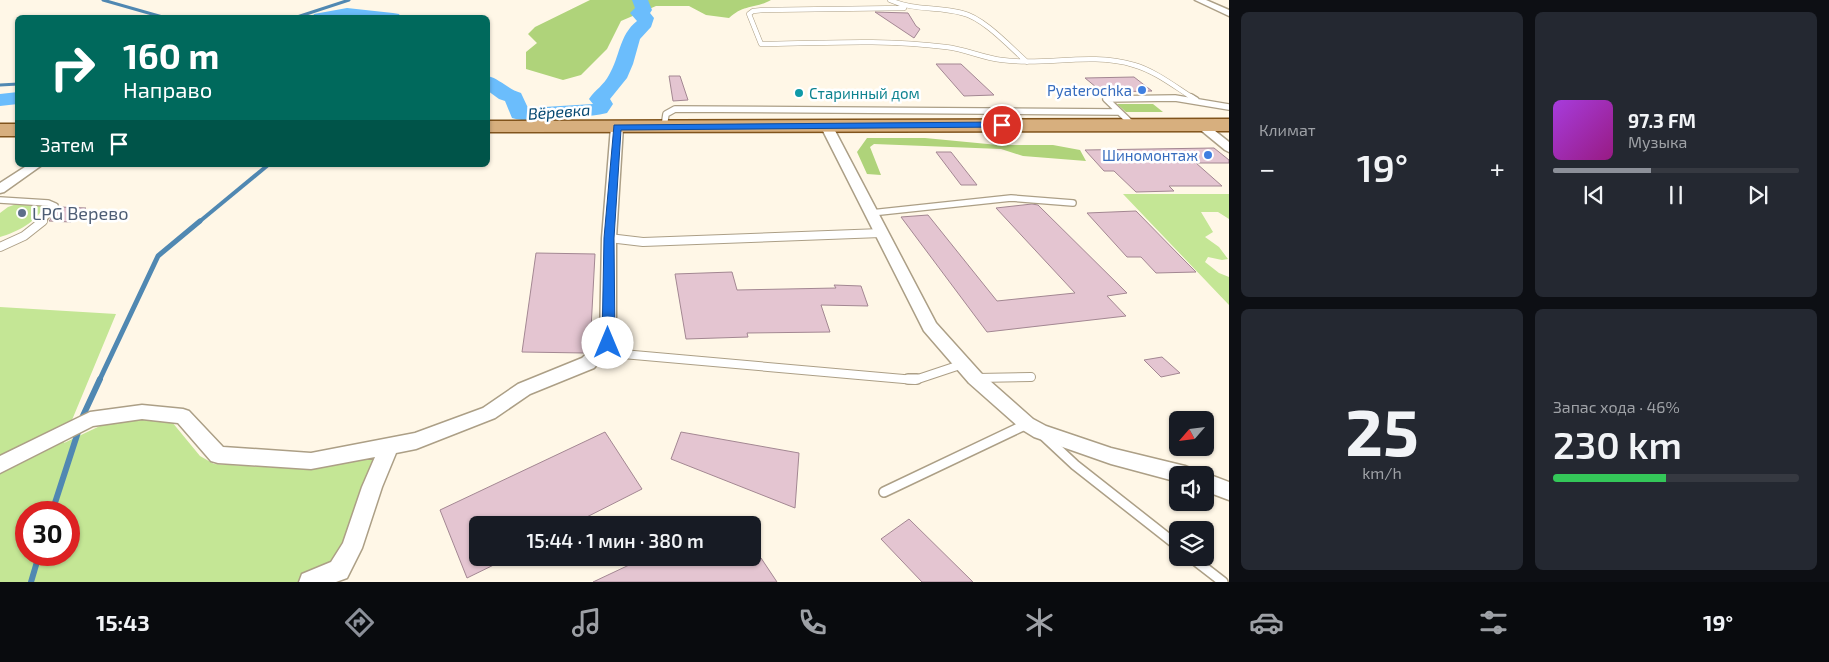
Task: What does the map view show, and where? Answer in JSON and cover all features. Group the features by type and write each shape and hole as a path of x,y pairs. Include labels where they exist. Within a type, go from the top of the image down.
{"main road":[{"path":"490,127 1229,125"},
{"path":"0,130 15,130"}],"street":[{"path":"1199,0 1229,13"},
{"path":"1209,4 1229,4"},
{"path":"826,125 930,327 975,378 1033,428 1111,456 1169,471"},
{"path":"1201,125 1229,148"},
{"path":"0,465 90,419 142,412 183,416 218,455 311,461 416,441 489,412 524,389 588,363 608,343 609,238 617,127"},
{"path":"0,189 33,167"},
{"path":"310,582 339,570 352,548 389,446"}],"lane":[{"path":"890,0 904,8"},
{"path":"1027,62 967,13 904,8 763,10 752,11 749,14 759,42 767,45 863,40 919,42 949,47 1000,60 1027,62 1088,59 1110,60 1134,65 1155,74 1196,100"},
{"path":"1133,125 1106,100 1175,98 1229,107"},
{"path":"664,127 666,114 675,109 1120,112"},
{"path":"871,213 1011,198 1073,203"},
{"path":"0,200 48,203 56,206 36,230 17,241 0,247"},
{"path":"609,238 643,242 881,233"},
{"path":"600,352 915,380 963,364"},
{"path":"975,378 1031,378"},
{"path":"884,492 1033,428 1075,465 1169,539"},
{"path":"1202,566 1222,582"}],"green space":[{"path":"590,0 771,0 740,11 729,18 706,15 689,6 656,6 621,21 607,49 581,75 563,80 526,69 526,52 537,43 528,34 535,27"},
{"path":"1117,104 1153,104 1163,112 1126,112"},
{"path":"867,138 925,138 998,145 1053,145 1080,150 1086,161 1023,156 1001,149 874,144 870,147 881,175 867,174 857,152"},
{"path":"1123,194 1229,194 1229,219 1218,212 1201,212 1213,232 1205,237 1219,247 1228,259 1222,260 1208,257 1205,262 1219,273 1229,277 1229,305"},
{"path":"25,201 45,205 32,221 0,237 0,213 8,207"},
{"path":"0,307 116,314 64,443 100,426 140,417 172,422 200,456 214,464 283,468 377,458 354,509 352,527 326,582 0,582"}],"building":[{"path":"875,12 908,13 920,29 914,38"},
{"path":"936,64 961,64 994,95 964,96"},
{"path":"669,76 680,76 688,100 673,101"},
{"path":"1134,77 1152,91 1102,92 1085,78"},
{"path":"1214,148 1229,160 1229,163 1196,163 1222,186 1169,186 1174,191 1136,192 1114,171 1104,171 1085,150"},
{"path":"936,152 951,152 977,185 961,185"},
{"path":"1038,205 1127,293 1107,296 1126,316 987,332 901,217 928,215 997,301 1075,293 996,208"},
{"path":"60,207 86,208 71,222 49,221"},
{"path":"1136,211 1196,272 1156,273 1141,257 1127,257 1087,213"},
{"path":"536,253 595,254 590,348 585,353 522,352"},
{"path":"732,272 737,290 836,288 834,285 861,286 868,306 821,305 830,332 747,333 748,337 686,339 675,274"},
{"path":"1162,357 1180,373 1161,377 1144,360"},
{"path":"605,432 642,489 589,516 469,516 469,566 492,566 467,578 440,510"},
{"path":"681,432 799,453 795,508 671,459"},
{"path":"909,519 973,582 922,582 881,539"},
{"path":"761,558 777,582 593,582 627,566 761,566"}],"waterway":[{"path":"103,0 156,15"},
{"path":"303,15 349,0"},
{"name":"Вёревка","path":"490,83 506,95 514,97 519,114 540,115 546,112 600,109 603,104 599,99 616,80 624,64 634,33 645,23 646,18 638,13 644,10 640,0"},
{"name":"Вёревка","path":"336,15 347,13 361,15"},
{"path":"0,85 15,84"},
{"name":"Вёревка","path":"0,100 15,98"},
{"path":"199,222 266,167"},
{"path":"99,381 158,256 200,221"},
{"path":"81,420 100,379"},
{"path":"56,501 79,429"},
{"path":"31,582 36,566"}],"place":[{"name":"Pyaterochka","path":"1142,90"},
{"name":"Старинный дом","path":"799,93"},
{"name":"Шиномонтаж","path":"1208,155"},
{"name":"LPG Верево","path":"22,213"}],"route":[{"path":"608,343 609,238 617,127 1002,125"}]}
